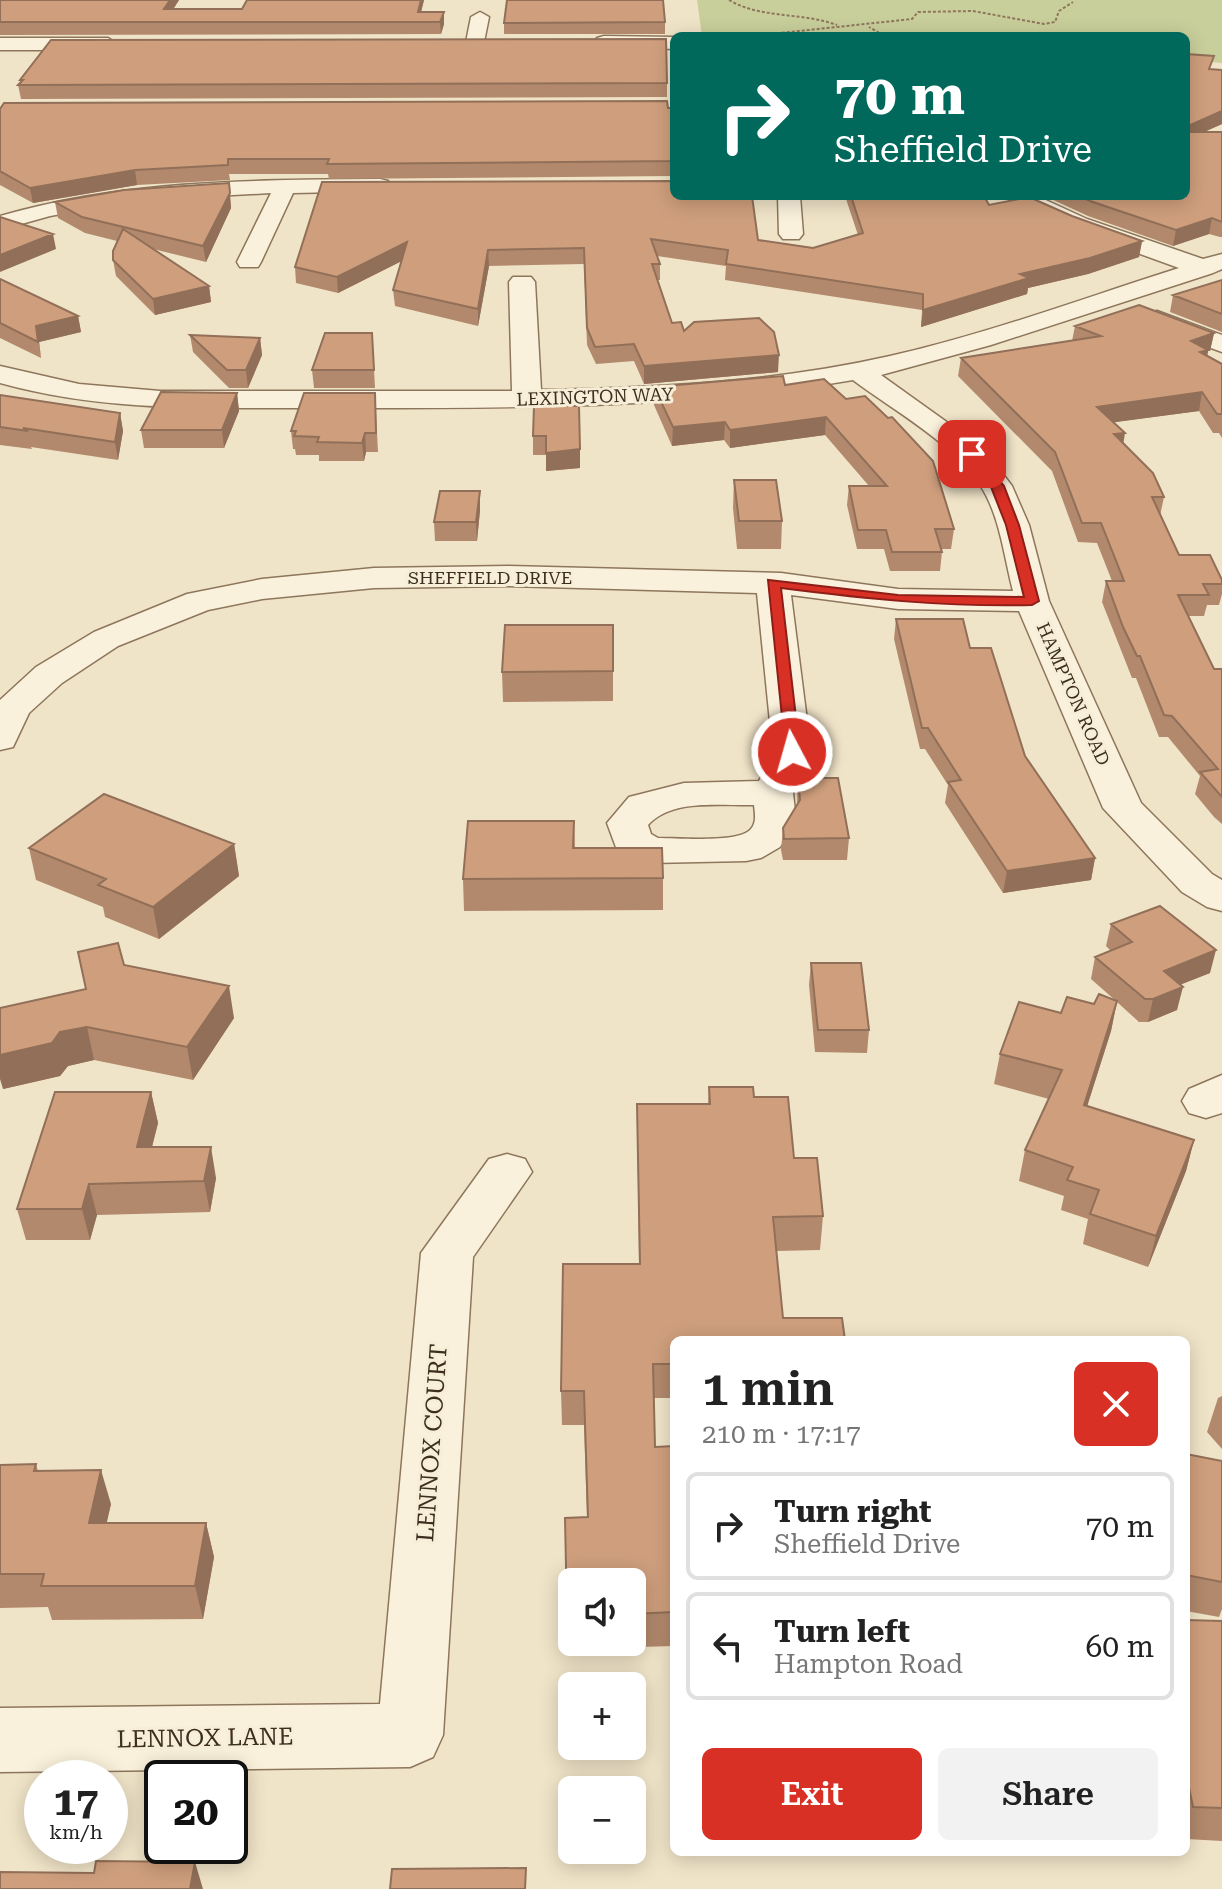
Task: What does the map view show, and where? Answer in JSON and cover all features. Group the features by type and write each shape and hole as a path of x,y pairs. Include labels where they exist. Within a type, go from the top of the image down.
{"street":[{"path":"475,42 480,17"},
{"path":"582,42 670,43"},
{"path":"3,52 21,44 130,43"},
{"path":"0,223 23,215 147,192 410,186"},
{"path":"249,262 285,187"},
{"path":"789,200 791,234"},
{"path":"1027,200 1079,224 1213,265"},
{"path":"0,208 23,215"},
{"name":"LEXINGTON WAY","path":"0,374 25,382 96,395 158,399 527,399 689,393 858,371 992,337 1213,265"},
{"path":"522,282 527,399"},
{"path":"1106,299 1222,344"},
{"name":"HAMPTON ROAD","path":"858,371 972,454 997,486 1013,525 1032,601 1123,808 1197,883 1222,898"},
{"name":"SHEFFIELD DRIVE","path":"0,739 12,709 49,675 106,639 199,601 262,589 374,578 509,576 773,583 898,599 1032,601"},
{"path":"773,583 792,752 773,793"},
{"name":"LENNOX COURT","path":"410,1735 447,1253 507,1172"},
{"name":"LENNOX LANE","path":"0,1740 410,1735"}],"path":[{"path":"729,0 752,10 810,15 838,25"},
{"path":"783,32 838,25 868,26 912,19 918,12 948,10 973,11 1044,24 1055,22 1059,11 1073,2"},
{"path":"868,26 878,32"}],"green space":[{"path":"697,0 1222,0 1222,63 1190,60 1190,32 701,32"}],"building":[{"path":"0,0 170,0 164,9 242,9 247,0 421,0 418,12 444,12 440,22 0,22"},
{"path":"507,0 663,0 665,22 504,23"},
{"path":"666,39 667,83 18,85 51,40"},
{"path":"1190,54 1214,56 1209,69 1222,70 1222,111 1190,125"},
{"path":"667,101 670,108 670,161 327,164 329,159 228,159 228,165 135,170 30,188 0,171 0,109 4,103"},
{"path":"1190,132 1222,132 1222,222 1212,218 1176,230 1090,201 1190,200"},
{"path":"670,181 670,200 753,200 758,240 813,248 863,233 852,200 986,200 989,205 1036,200 1142,241 1090,258 1020,274 1029,278 923,310 923,294 726,264 728,250 651,239 660,264 652,264 672,323 681,322 684,331 694,322 759,318 774,332 779,355 644,366 634,344 595,347 587,328 584,248 488,250 478,309 393,290 407,242 337,277 295,267 322,182"},
{"path":"229,183 230,193 203,246 82,217 55,202 124,190"},
{"path":"0,217 53,234 0,255"},
{"path":"123,229 209,286 153,299 113,260 113,251"},
{"path":"0,279 78,316 36,326 38,342 0,323"},
{"path":"1222,280 1222,314 1173,295"},
{"path":"1139,305 1214,333 1191,341 1208,350 1200,352 1222,364 1222,414 1217,414 1202,392 1097,407 1125,433 1114,434 1153,473 1164,497 1152,497 1179,555 1210,555 1222,580 1222,584 1203,584 1209,595 1178,595 1214,669 1222,669 1222,797 1200,772 1218,769 1172,716 1164,715 1140,656 1137,656 1123,627 1106,581 1124,581 1101,523 1082,523 1055,452 961,358 1101,336 1075,326"},
{"path":"325,333 372,333 374,370 312,370"},
{"path":"190,335 260,338 246,370 227,370"},
{"path":"783,376 785,385 824,379 846,399 865,396 888,418 892,417 933,461 954,529 935,529 942,552 892,552 886,530 858,530 849,486 887,486 826,417 730,430 725,422 673,427 654,387"},
{"path":"161,392 237,393 222,430 141,430"},
{"path":"304,393 375,393 376,433 365,433 362,443 317,442 319,437 294,436 296,431 291,431"},
{"path":"0,395 120,413 115,442 0,427"},
{"path":"534,406 579,406 580,449 546,453 546,436 533,436"},
{"path":"734,480 776,480 782,521 739,521"},
{"path":"440,491 480,491 476,522 434,522"},
{"path":"896,619 963,619 970,648 991,648 1025,756 1095,858 1007,871 948,782 961,780 928,728 922,728"},
{"path":"505,625 613,625 613,671 502,672"},
{"path":"798,778 838,778 849,838 784,839 783,828 800,800"},
{"path":"104,794 234,844 153,907 98,885 106,879 29,848"},
{"path":"468,821 574,821 573,848 662,848 663,878 463,879"},
{"path":"1160,906 1216,950 1164,971 1183,987 1153,999 1145,999 1095,957 1132,942 1111,924"},
{"path":"118,943 124,965 229,986 187,1047 87,1027 60,1032 52,1043 0,1055 0,1008 86,989 78,952"},
{"path":"811,963 861,963 869,1030 818,1030"},
{"path":"1099,994 1117,1001 1084,1105 1194,1140 1156,1236 1090,1214 1099,1190 1067,1180 1073,1167 1025,1150 1062,1070 1000,1054 1019,1002 1061,1013 1067,997 1094,1004"},
{"path":"709,1087 753,1087 754,1097 788,1097 794,1158 817,1158 823,1216 773,1217 783,1318 842,1318 844,1336 670,1336 670,1364 653,1364 655,1447 670,1446 670,1612 646,1613 646,1568 566,1568 565,1518 588,1517 584,1391 561,1391 563,1264 640,1264 637,1104 710,1104"},
{"path":"55,1092 151,1092 137,1147 211,1147 204,1181 89,1184 82,1209 17,1209"},
{"path":"1190,1455 1222,1461 1222,1582 1190,1576"},
{"path":"36,1464 34,1471 101,1470 89,1523 206,1523 195,1586 41,1586 44,1574 0,1574 0,1465"},
{"path":"1190,1620 1222,1621 1222,1808 1193,1807 1190,1792"},
{"path":"128,1861 195,1864 190,1889 0,1889 0,1872 94,1873 96,1864 128,1864"},
{"path":"526,1868 525,1889 390,1889 392,1869"}],"route":[{"path":"792,752 773,583 898,599 1032,601 1013,525 997,486 972,454"}]}
